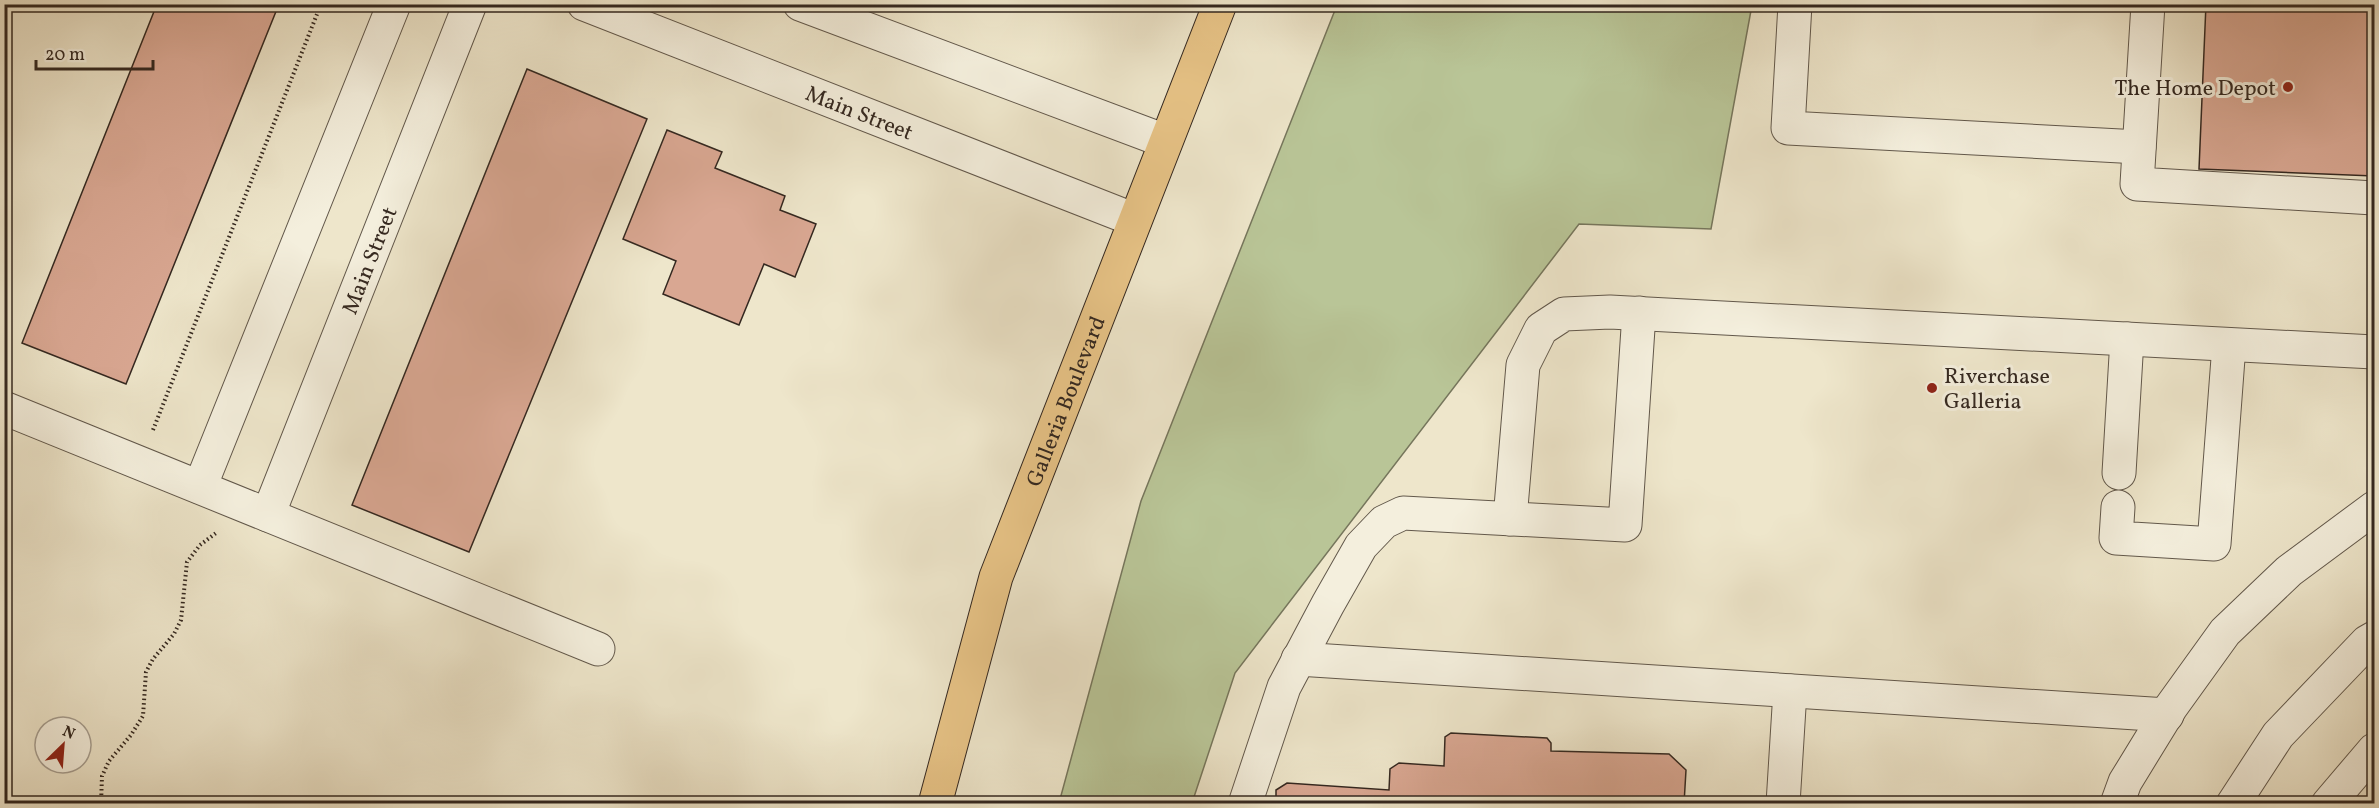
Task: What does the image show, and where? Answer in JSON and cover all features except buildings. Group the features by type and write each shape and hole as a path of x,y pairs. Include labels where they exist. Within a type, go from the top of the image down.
{"main road":[{"name":"Galleria Boulevard","path":"935,804 996,577 1220,4"}],"street":[{"path":"200,487 394,4"},
{"name":"Main Street","path":"268,515 470,4"},
{"name":"Main Street","path":"584,4 1135,220"},
{"path":"800,4 1165,141"},
{"path":"1795,4 1788,128 2139,147"},
{"path":"2148,4 2137,184 2374,198"},
{"path":"1245,804 1284,687 1361,546 1384,522 1403,513 1625,525 1640,313"},
{"path":"1510,519 1523,365 1540,329 1564,314 1640,313 2374,352"},
{"path":"2119,473 2127,339"},
{"path":"2118,507 2116,538 2214,544 2229,345"},
{"path":"4,408 598,649"},
{"path":"2117,804 2125,782 2167,715 2225,632 2289,571 2374,508"},
{"path":"2233,804 2278,735 2367,642 2374,638"},
{"path":"1298,659 2167,715"},
{"path":"1783,804 1790,691"},
{"path":"2328,804 2374,750"}],"path":[{"path":"141,428 152,432 321,4"},
{"path":"101,804 102,776 109,760 131,735 143,716 146,672 153,658 174,634 181,620 187,562 200,545 224,528"}],"green space":[{"path":"1337,5 1752,5 1711,229 1579,224 1235,673 1192,803 1059,803 1141,501"}],"place":[{"name":"The Home Depot","path":"2288,87"},
{"name":"Riverchase Galleria","path":"1932,388"}]}
